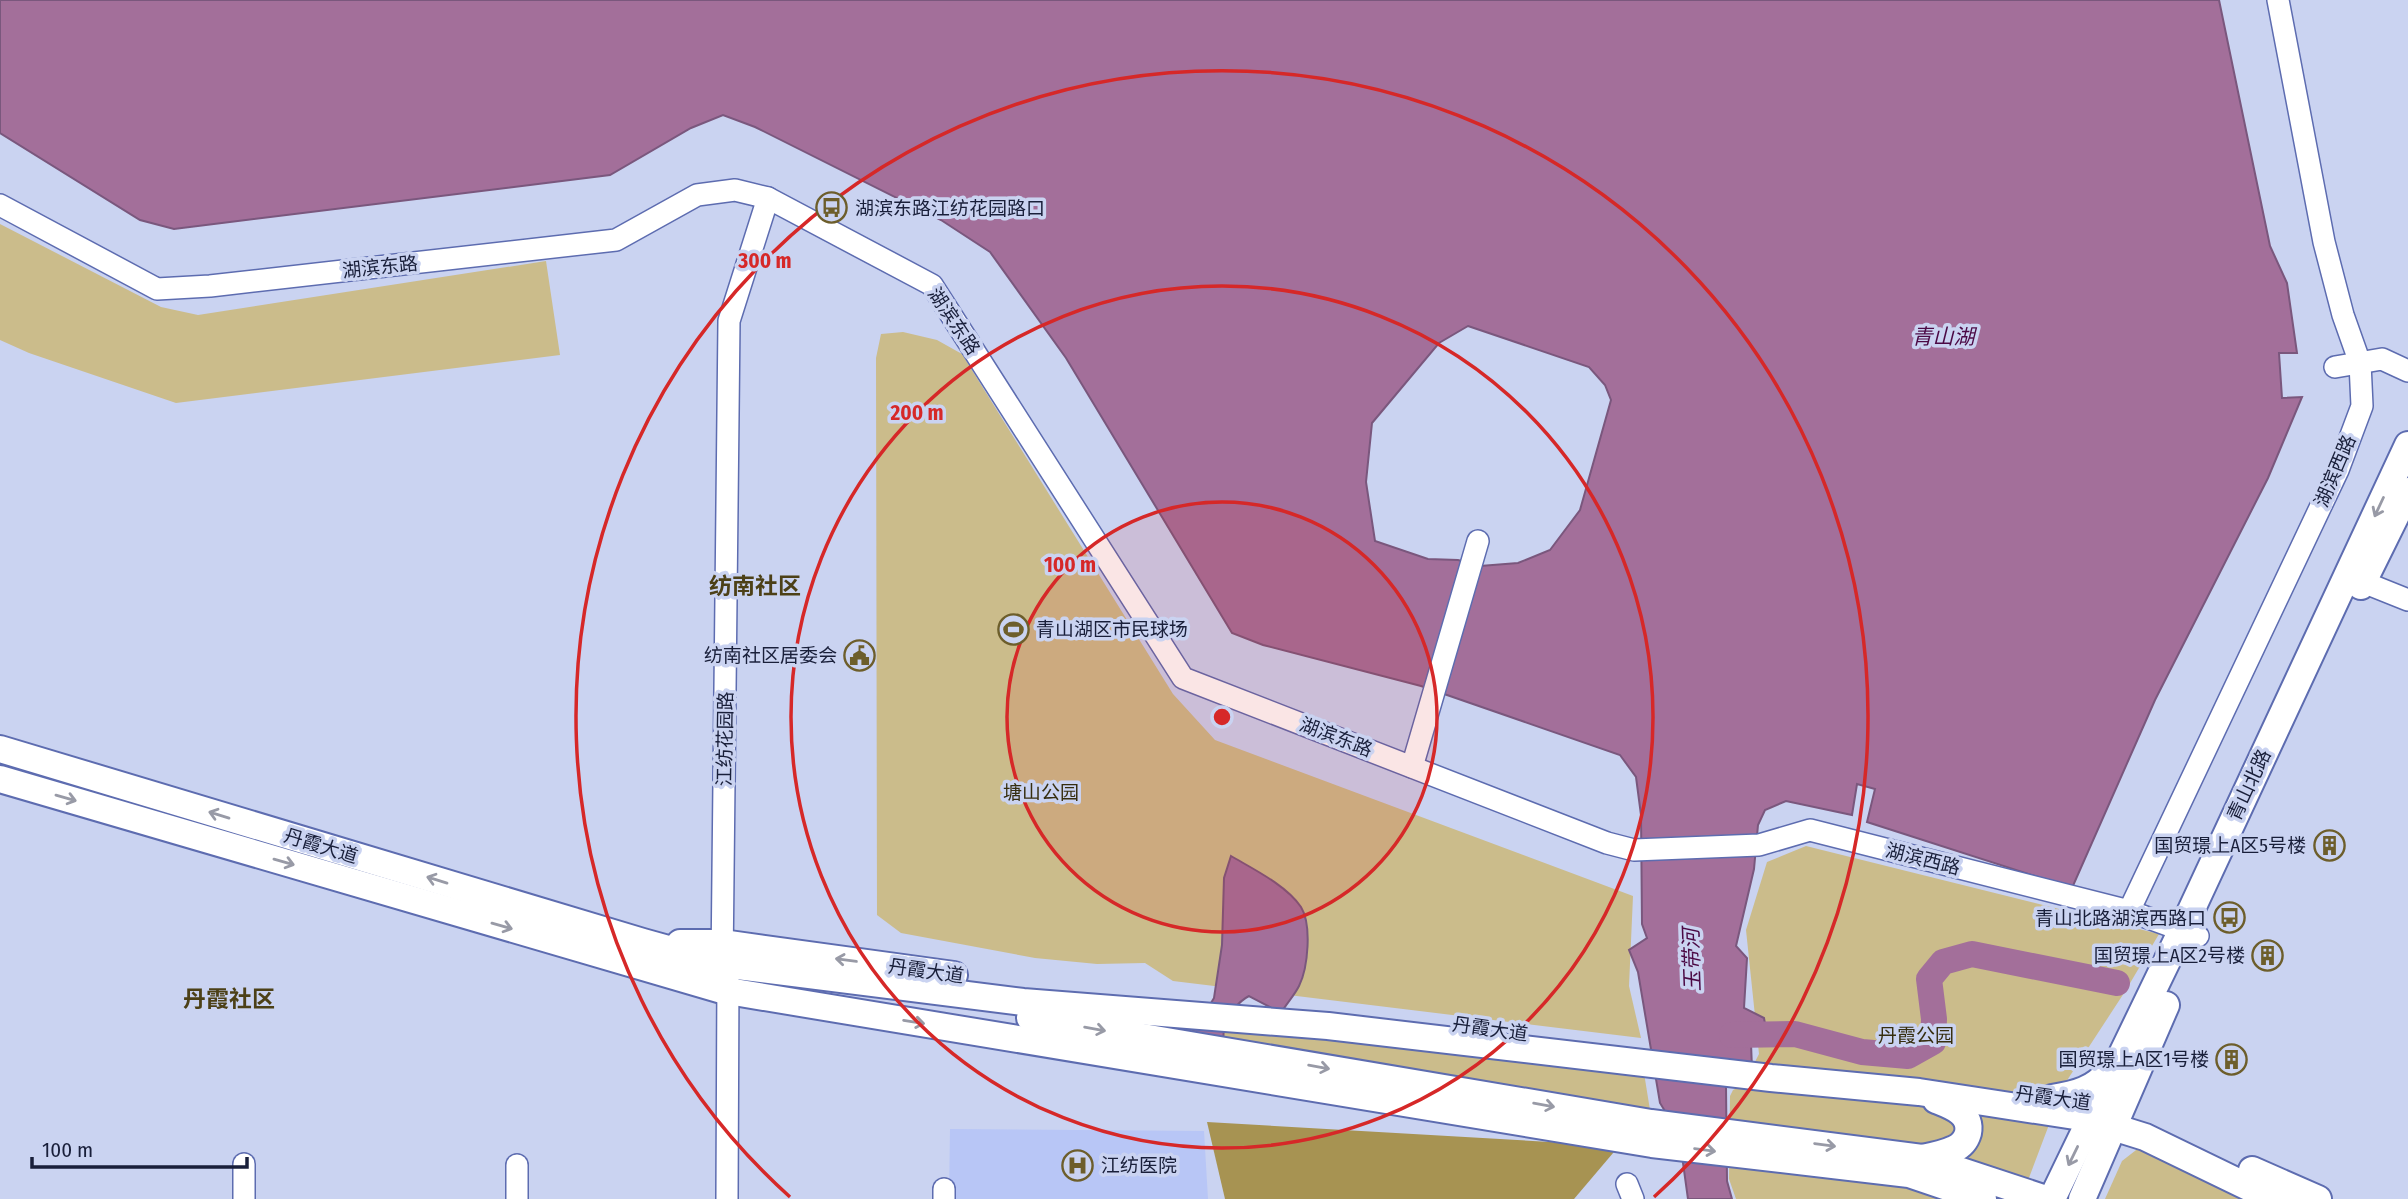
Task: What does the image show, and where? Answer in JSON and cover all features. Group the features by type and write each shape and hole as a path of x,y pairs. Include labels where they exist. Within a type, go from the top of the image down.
{"main road":[{"name":"青山北路","path":"2082,1199 2106,1116 2408,445"},
{"name":"青山北路","path":"2190,933 2408,491"},
{"name":"丹霞大道","path":"0,749 641,954 725,969 1028,985 1424,1020 1644,1056 2106,1116 2273,1199"},
{"name":"丹霞大道","path":"0,779 641,954 1651,1133 1758,1146 1922,1158 2046,1199"},
{"path":"2052,1098 2092,1088 2133,1055"},
{"path":"2133,1055 2136,1103 2146,1119 2169,1133"},
{"name":"丹霞大道","path":"1751,1070 1919,1079 2052,1098 2169,1133 2318,1199"},
{"path":"1919,1092 1959,1111 1967,1118 1969,1129 1965,1140 1957,1148 1922,1158"},
{"name":"青山北路","path":"2052,1199 2106,1116"},
{"name":"丹霞大道","path":"1758,1146 1909,1174 1983,1199"}],"street":[{"name":"湖滨西路","path":"2129,911 2338,470 2362,406 2360,363 2343,315 2324,242 2278,0"},
{"name":"湖滨东路","path":"0,205 157,289 210,286 616,240 698,195 735,190 768,198 932,285 1183,678 1607,843 1634,850 1759,845"},
{"name":"江纺花园路","path":"727,1199 725,969 729,321 768,198"},
{"path":"2335,367 2382,359 2408,371"},
{"path":"1412,767 1475,550"},
{"path":"2363,582 2408,600"},
{"name":"湖滨西路","path":"1759,845 1810,830 2129,911 2190,933"},
{"path":"244,1164 244,1199"},
{"path":"517,1165 517,1199"}],"shaded area":[{"path":"1207,1122 1619,1146 1574,1199 1225,1199"},
{"name":"江纺医院","path":"950,1129 1204,1131 1208,1199 949,1199"}],"green space":[{"path":"0,224 161,307 198,315 546,261 560,355 176,403 29,353 0,340"},
{"name":"塘山公园","path":"903,332 937,340 962,354 1173,694 1215,740 1633,896 1629,986 1641,1038 1173,981 1145,963 1097,964 1035,958 901,933 877,915 876,358 881,334"},
{"name":"丹霞公园","path":"1806,846 2159,934 2064,1085 2021,1199 1736,1199 1729,1179 1730,1096 1733,1090 1743,1085 1759,1054 1746,930 1767,862"},
{"path":"1009,1007 1644,1073 1650,1110"},
{"path":"2140,1147 2257,1199 2105,1199 2122,1161"}],"water":[{"name":"青山湖","path":"0,0 2219,0 2270,246 2287,283 2297,353 2279,353 2282,398 2302,397 2268,478 2155,700 2072,888 1867,822 1875,789 1857,784 1852,815 1786,801 1765,810 1758,825 1754,869 1736,946 1747,958 1744,1008 1764,1018 1767,1035 1751,1043 1752,1069 1726,1087 1727,1181 1732,1199 1688,1199 1679,1134 1660,1103 1638,972 1629,950 1647,938 1642,924 1641,815 1636,777 1620,755 1421,686 1263,645 1232,633 1066,358 990,252 941,220 755,127 723,115 691,128 610,175 174,229 140,220 0,133","holes":["1468,326 1589,367 1605,385 1611,400 1580,510 1550,550 1518,563 1480,566 1458,560 1428,559 1375,541 1366,482 1372,423 1439,343"]},
{"path":"1231,856 1278,885 1301,907 1308,935 1302,978 1281,1013 1249,996 1241,1002 1227,1019 1222,1047 1178,1049 1197,1026 1214,998 1222,945 1224,878"}],"waterway":[{"path":"1732,1035 1795,1034 1862,1052 1908,1056 1933,1042 1934,1019 1929,979 1943,962 1972,954 2117,983"}],"place":[{"name":"湖滨东路江纺花园路口","path":"832,208"},
{"name":"青山湖区市民球场","path":"1013,629"},
{"name":"纺南社区居委会","path":"860,655"},
{"name":"国贸璟上A区5号楼","path":"2329,845"},
{"name":"青山北路湖滨西路口","path":"2229,918"},
{"name":"国贸璟上A区2号楼","path":"2268,955"},
{"name":"国贸璟上A区1号楼","path":"2232,1059"},
{"name":"江纺医院","path":"1078,1165"}],"district":[{"name":"纺南社区","path":"755,586"},
{"name":"丹霞社区","path":"229,999"}],"water label":[{"name":"玉带河","path":"1692,960"}]}
